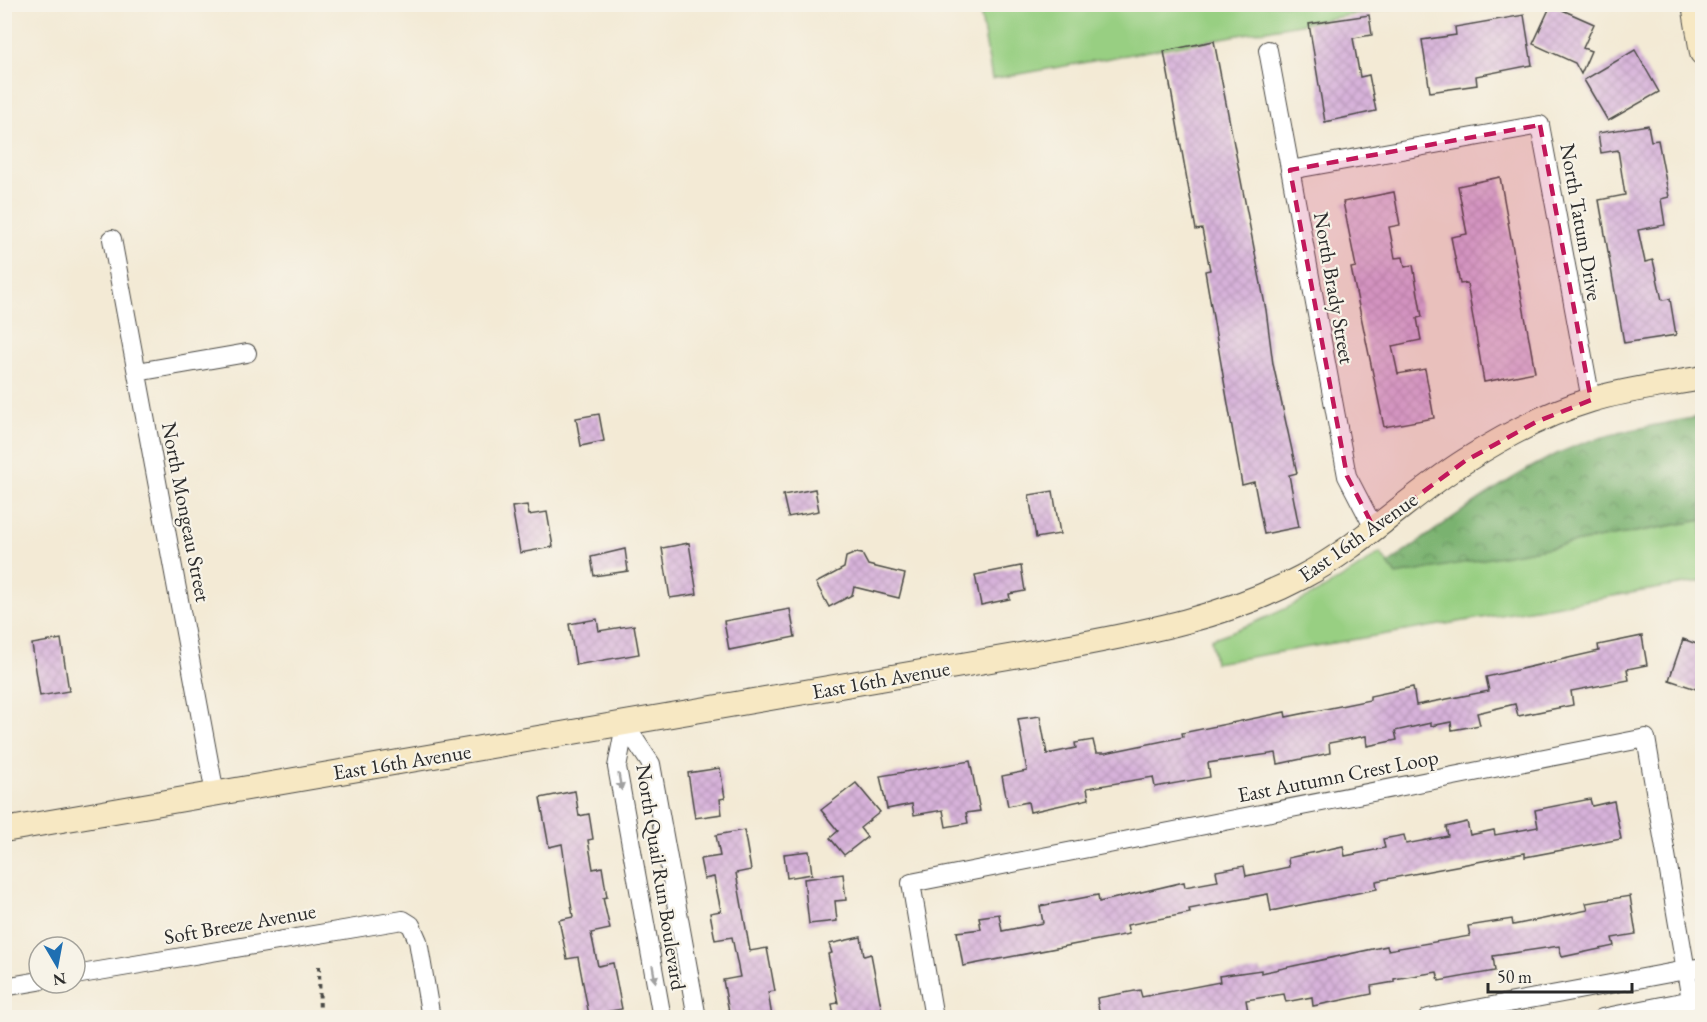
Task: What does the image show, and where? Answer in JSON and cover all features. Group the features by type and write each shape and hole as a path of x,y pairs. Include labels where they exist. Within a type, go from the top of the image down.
{"street":[{"path":"1694,4 1702,44"},
{"name":"North Brady Street","path":"1268,50 1347,476 1374,528"},
{"name":"North Tatum Drive","path":"1290,170 1540,125 1591,400"},
{"name":"North Mongeau Street","path":"112,239 215,794"},
{"path":"137,372 247,353"},
{"name":"East 16th Avenue","path":"4,830 1055,649 1213,615 1270,593 1304,576 1465,461 1536,422 1591,400 1702,378"},
{"name":"North Quail Run Boulevard","path":"626,724 617,767 662,1017"},
{"name":"North Quail Run Boulevard","path":"626,724 651,764 697,1017"},
{"name":"East Autumn Crest Loop","path":"934,1017 911,883 1646,738 1694,969 1697,999"},
{"name":"Soft Breeze Avenue","path":"87,973 403,920 411,925 418,942 432,1017"},
{"path":"1429,1017 1694,969"},
{"path":"4,987 27,983"},
{"path":"1602,1017 1697,999"}],"path":[{"path":"319,966 320,1017"}],"highlighted area":[{"path":"1540,125 1591,400 1536,422 1465,461 1374,528 1347,476 1290,170"}],"green space":[{"path":"1406,4 992,79 979,5"},
{"path":"1702,416 1702,520 1396,575 1388,564 1493,490 1561,452 1613,434"},
{"path":"1702,520 1702,581 1215,663 1211,639 1299,602 1380,553 1396,574"}],"building":[{"path":"1551,5 1594,24 1583,48 1591,51 1581,74 1575,63 1533,44"},
{"path":"1369,15 1372,35 1353,38 1360,77 1369,75 1376,111 1325,122 1309,24"},
{"path":"1524,15 1532,65 1476,76 1477,85 1430,92 1422,40 1456,35 1455,27"},
{"path":"1214,41 1266,310 1273,364 1297,473 1289,475 1299,527 1264,534 1254,482 1242,485 1205,271 1210,270 1202,229 1196,230 1164,51"},
{"path":"1635,50 1659,92 1608,121 1584,80"},
{"path":"1648,125 1651,141 1658,140 1669,197 1661,199 1665,225 1638,230 1645,262 1653,260 1662,300 1670,299 1676,335 1624,343 1599,200 1625,195 1618,150 1601,153 1598,133"},
{"path":"1500,177 1535,372 1484,382 1467,283 1460,284 1451,237 1467,234 1458,186"},
{"path":"1394,192 1400,225 1389,227 1395,258 1403,257 1405,267 1413,265 1422,317 1417,318 1421,340 1392,346 1398,374 1425,369 1434,418 1384,427 1351,268 1356,267 1343,202"},
{"path":"599,414 604,441 581,446 576,418"},
{"path":"815,489 819,511 788,517 783,495"},
{"path":"1053,491 1060,534 1036,538 1029,495"},
{"path":"527,505 529,515 547,512 553,547 520,553 512,507"},
{"path":"689,543 697,594 670,598 662,548"},
{"path":"625,549 628,571 594,576 591,557"},
{"path":"856,553 862,554 868,565 905,574 899,598 854,587 852,595 829,607 816,583 844,568 846,557"},
{"path":"1021,566 1025,591 1009,594 1010,599 981,605 975,575"},
{"path":"790,609 795,637 729,650 724,621"},
{"path":"597,619 599,631 634,625 639,654 576,665 569,624"},
{"path":"1642,636 1647,665 1627,669 1629,680 1571,691 1573,705 1518,716 1515,704 1477,713 1480,725 1452,730 1451,722 1431,726 1431,723 1395,731 1397,740 1367,746 1366,736 1329,743 1330,753 1278,764 1276,753 1208,763 1210,777 1155,787 1153,777 1087,788 1089,799 1030,812 1028,802 1008,806 1002,776 1027,771 1018,719 1040,716 1047,754 1076,748 1075,743 1093,740 1096,753 1105,753 1183,737 1182,733 1285,712 1286,717 1370,700 1370,696 1413,687 1416,705 1489,691 1486,677 1599,651 1598,645"},
{"path":"61,639 69,691 40,696 32,644"},
{"path":"1683,639 1702,646 1702,691 1669,680"},
{"path":"970,761 980,811 966,813 968,823 946,827 943,810 914,815 912,804 887,809 880,776"},
{"path":"720,768 725,798 720,799 722,814 695,818 688,773"},
{"path":"856,783 880,812 860,828 867,837 844,855 830,838 838,831 821,810"},
{"path":"575,791 579,816 589,814 593,839 588,840 593,869 602,867 607,897 603,898 610,929 591,933 598,966 613,963 622,1009 589,1015 578,957 567,959 559,920 573,917 562,844 549,847 540,798"},
{"path":"1590,799 1592,806 1614,801 1621,839 1525,857 1525,853 1376,881 1377,889 1271,911 1268,894 1189,909 1190,913 1127,925 1129,934 963,966 957,932 981,929 979,917 999,914 1002,931 1043,923 1040,906 1098,895 1099,902 1184,882 1185,887 1218,881 1216,871 1244,866 1246,876 1289,867 1288,858 1343,846 1345,856 1385,848 1383,839 1404,835 1406,844 1448,836 1446,827 1467,822 1470,835 1494,830 1495,835 1538,827 1535,810"},
{"path":"744,830 751,870 736,873 750,951 767,948 775,991 768,992 772,1017 730,1017 723,980 740,977 732,937 715,940 710,913 721,911 714,877 704,879 700,859 720,856 716,835"},
{"path":"809,851 812,874 787,878 784,854"},
{"path":"843,874 846,900 835,901 837,921 809,924 804,879"},
{"path":"1630,896 1636,934 1612,938 1614,946 1562,957 1559,946 1493,956 1495,971 1439,981 1437,972 1394,979 1394,982 1371,986 1372,994 1313,1006 1312,997 1286,1002 1284,994 1246,1000 1249,1017 1100,1017 1097,998 1140,990 1142,997 1220,982 1219,976 1261,970 1261,973 1387,946 1388,950 1470,936 1468,926 1512,919 1513,925 1588,910 1586,903"},
{"path":"861,937 864,956 871,954 882,1012 873,1014 874,1017 834,1017 832,1004 838,1003 828,954 832,953 829,944"}]}
